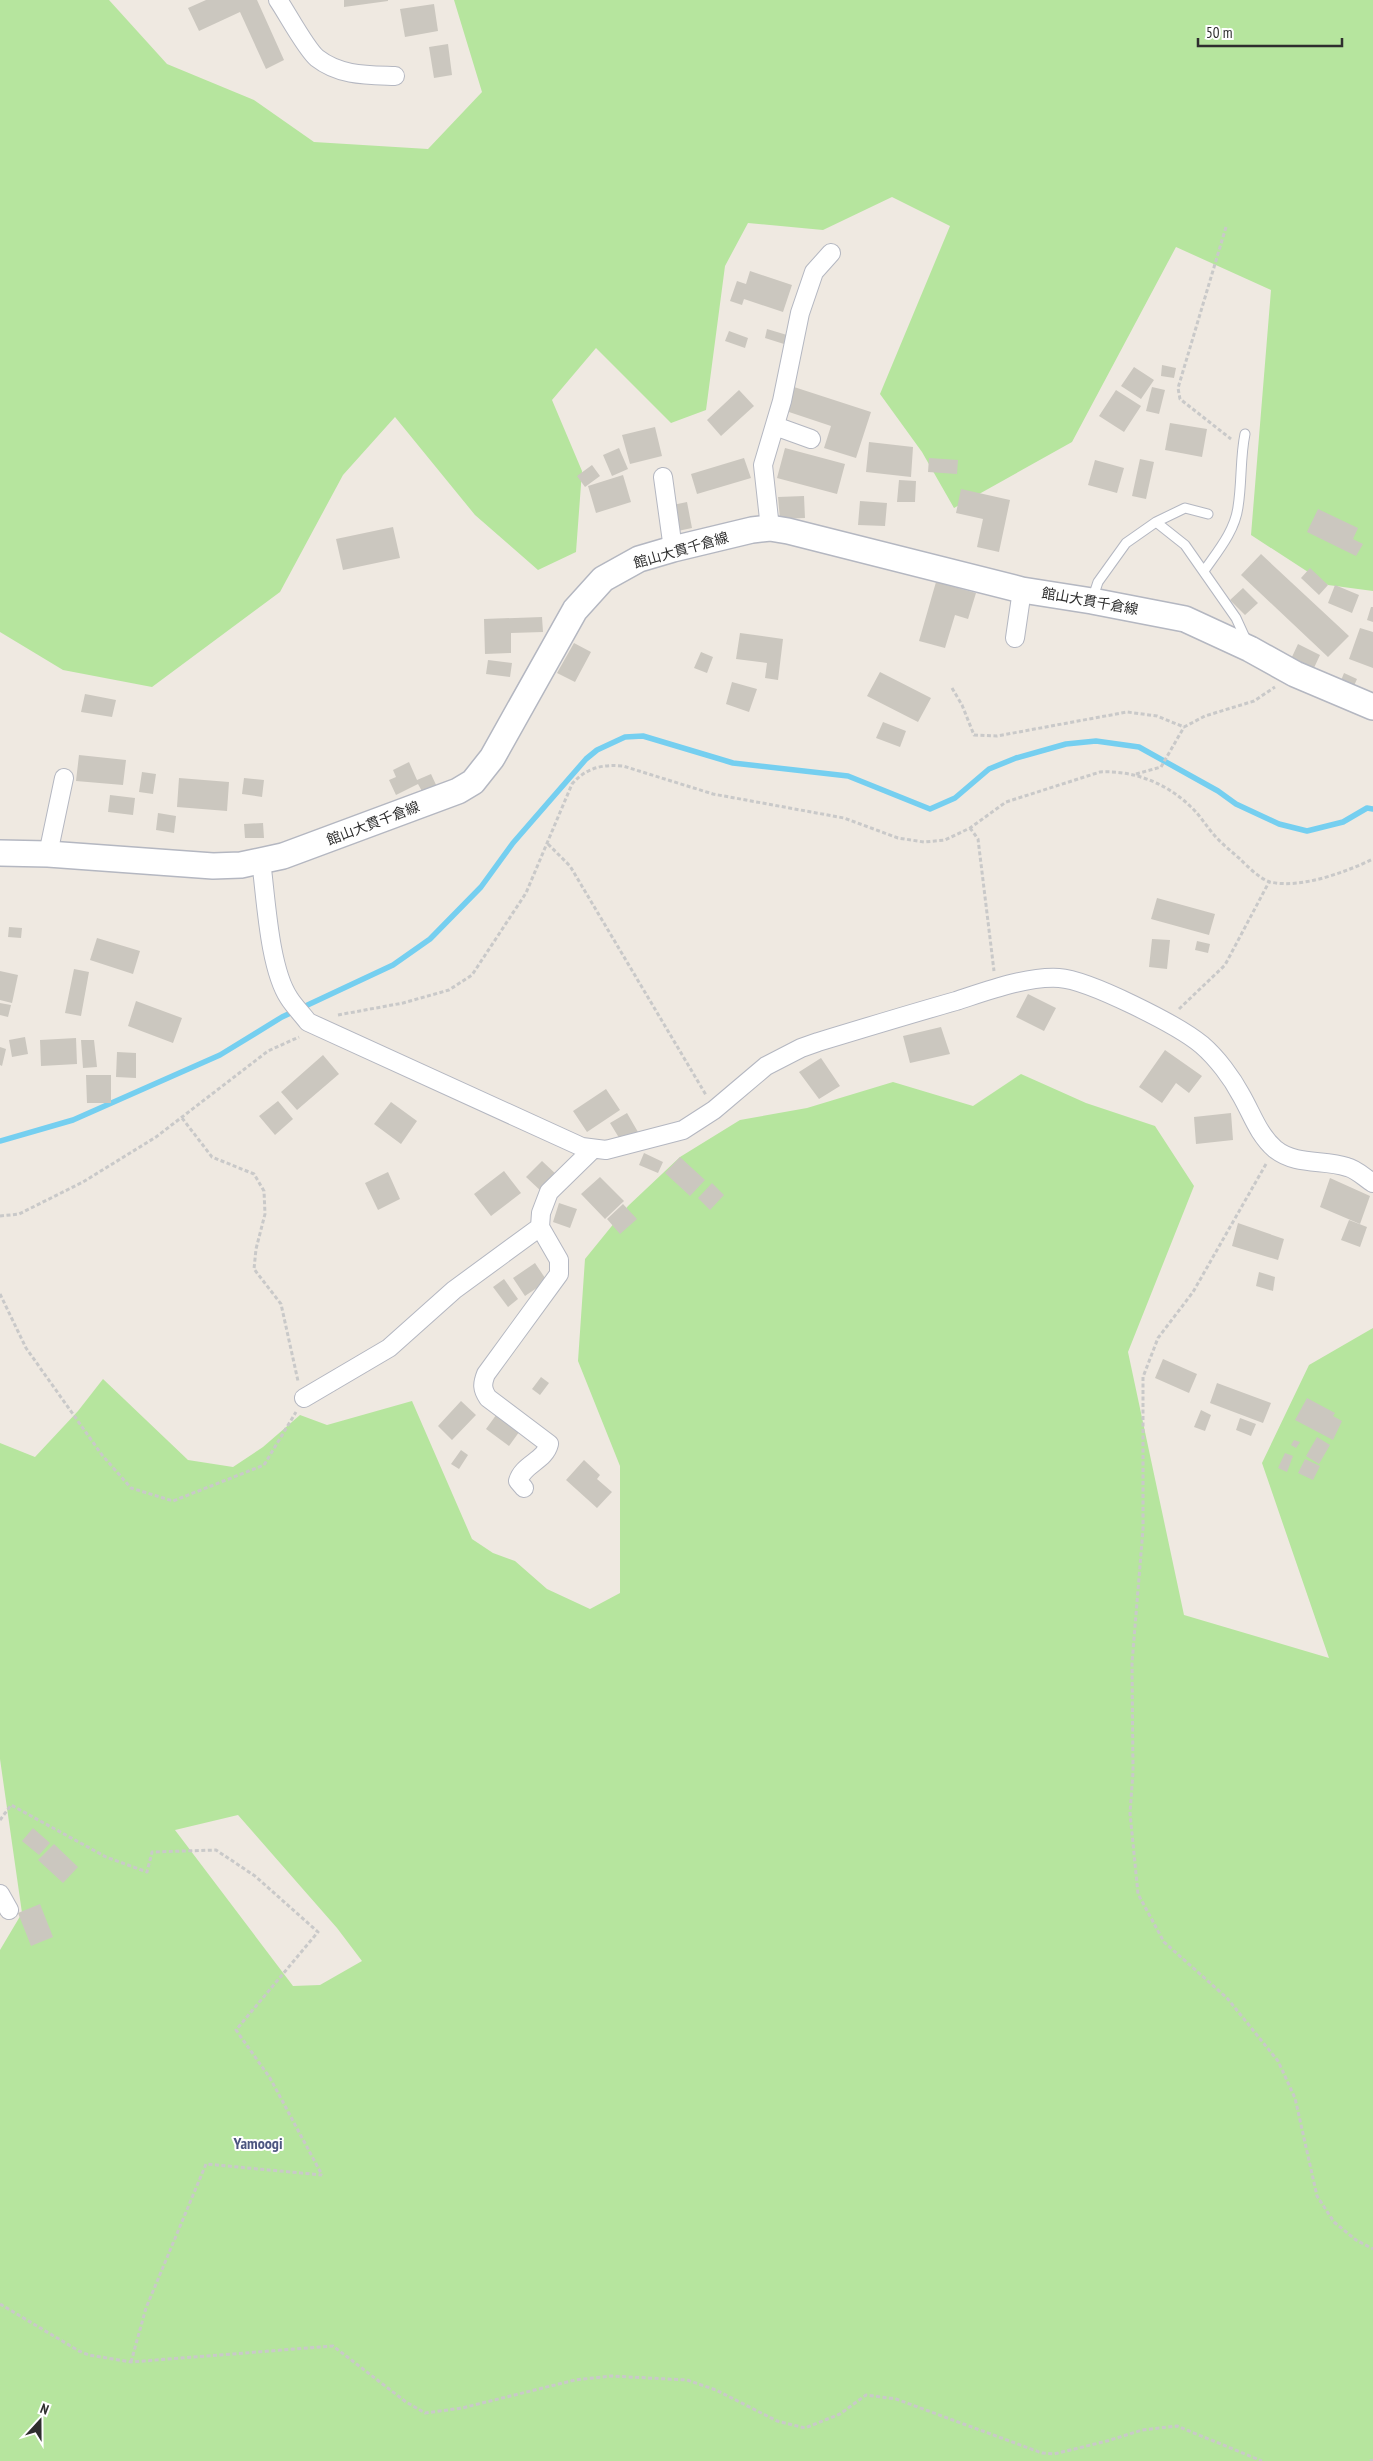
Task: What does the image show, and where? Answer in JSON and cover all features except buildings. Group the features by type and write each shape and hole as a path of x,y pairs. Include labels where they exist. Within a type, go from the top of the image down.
{"main road":[{"name":"館山大貫千倉線","path":"0,853 48,854 213,866 261,861 318,844 458,791 472,782 492,758 575,610 588,593 603,579 639,559 673,549 770,528 1022,590 1092,600 1185,619 1250,649 1294,674 1373,707"}],"street":[{"path":"278,0 316,57 340,71 395,76"},
{"path":"770,528 763,465 775,426 800,313 814,272 831,253"},
{"path":"775,426 810,439"},
{"path":"663,478 673,549"},
{"path":"1015,638 1022,590"},
{"path":"48,854 64,778"},
{"path":"261,861 275,960 288,997 308,1022 582,1147 606,1150 683,1130 714,1110 766,1066 801,1048 996,989 1044,979 1060,978 1082,984 1137,1007 1203,1046 1241,1094 1260,1132 1275,1149 1288,1158 1348,1167 1373,1183"},
{"path":"524,1488 518,1481 520,1474 547,1452 549,1444 488,1398 483,1391 482,1383 486,1374 559,1274 559,1260 540,1226 541,1213 549,1192 593,1149"},
{"path":"304,1398 389,1348 454,1290 540,1226"},
{"path":"0,1894 9,1910"}],"lane":[{"path":"1204,571 1225,542 1238,509 1242,448 1246,434"},
{"path":"1092,600 1098,582 1126,543 1156,522 1185,508 1208,514"},
{"path":"1156,522 1185,545 1236,618 1250,649"}],"path":[{"path":"1226,227 1178,388 1180,399 1242,448"},
{"path":"1136,774 1161,767 1184,727 1206,716 1254,701 1294,674"},
{"path":"952,688 962,704 974,735 997,736 1127,712 1157,716 1184,727"},
{"path":"0,1216 19,1214 83,1182 156,1137 268,1051 304,1035 308,1022 403,1003 449,990 472,975 526,894 572,784 580,775 598,767 608,765 623,766 714,794 844,818 898,838 924,842 946,840 970,828 1006,802 1100,772 1116,771 1136,774 1160,785 1190,806 1214,835 1245,864 1269,882 1303,882 1351,869 1373,859"},
{"path":"970,828 978,839 996,989"},
{"path":"548,844 570,866 714,1110"},
{"path":"1166,1023 1225,965 1269,882"},
{"path":"0,1294 26,1348 102,1455 131,1488 173,1501 264,1465 304,1398 297,1376 281,1304 254,1269 256,1249 265,1214 264,1191 254,1174 212,1157 182,1118"},
{"path":"1275,1149 1193,1292 1158,1338 1143,1377 1143,1529 1132,1663 1133,1772 1130,1813 1138,1894 1164,1942 1227,1998 1278,2061 1295,2098 1317,2196 1334,2222 1356,2240 1373,2249"},
{"path":"0,1820 11,1805 106,1857 147,1872 152,1852 216,1850 255,1876 318,1932 236,2030 270,2078 322,2175 206,2164 146,2308 131,2362"},
{"path":"0,2304 78,2352 131,2362 333,2346 406,2402 425,2413 462,2408 575,2380 611,2376 686,2380 716,2390 777,2421 806,2428 840,2414 866,2395 896,2399 1042,2453 1054,2454 1107,2442 1142,2430 1177,2426 1262,2461"}],"green space":[{"path":"0,0 109,0 167,64 254,100 314,142 428,149 482,92 454,0 1373,0 1373,591 1328,585 1251,535 1271,290 1176,247 1072,442 954,508 922,452 880,394 950,226 892,197 823,230 748,223 725,266 706,410 671,423 596,348 552,400 582,471 576,552 538,570 475,515 395,417 343,475 280,592 152,687 63,670 0,632"},
{"path":"1021,1074 1086,1103 1155,1126 1194,1186 1128,1352 1184,1615 1329,1658 1262,1463 1309,1365 1373,1328 1373,2461 0,2461 0,1950 22,1913 0,1759 0,1443 35,1457 78,1411 103,1379 188,1460 233,1467 263,1447 300,1415 327,1425 412,1401 472,1539 493,1553 515,1561 547,1589 590,1609 620,1593 620,1466 578,1361 585,1259 628,1206 680,1157 740,1120 807,1108 893,1082 973,1106","holes":["238,1815 337,1928 362,1961 320,1985 293,1986 175,1830"]}],"waterway":[{"path":"0,1141 73,1120 220,1055 282,1017 393,965 430,939 481,887 513,843 586,759 597,750 625,737 643,736 733,763 848,776 930,809 955,798 989,769 1016,758 1066,744 1096,741 1139,747 1218,791 1236,804 1279,824 1307,831 1343,822 1367,808 1373,809"}],"district":[{"name":"Yamoogi","path":"258,2143"}]}
